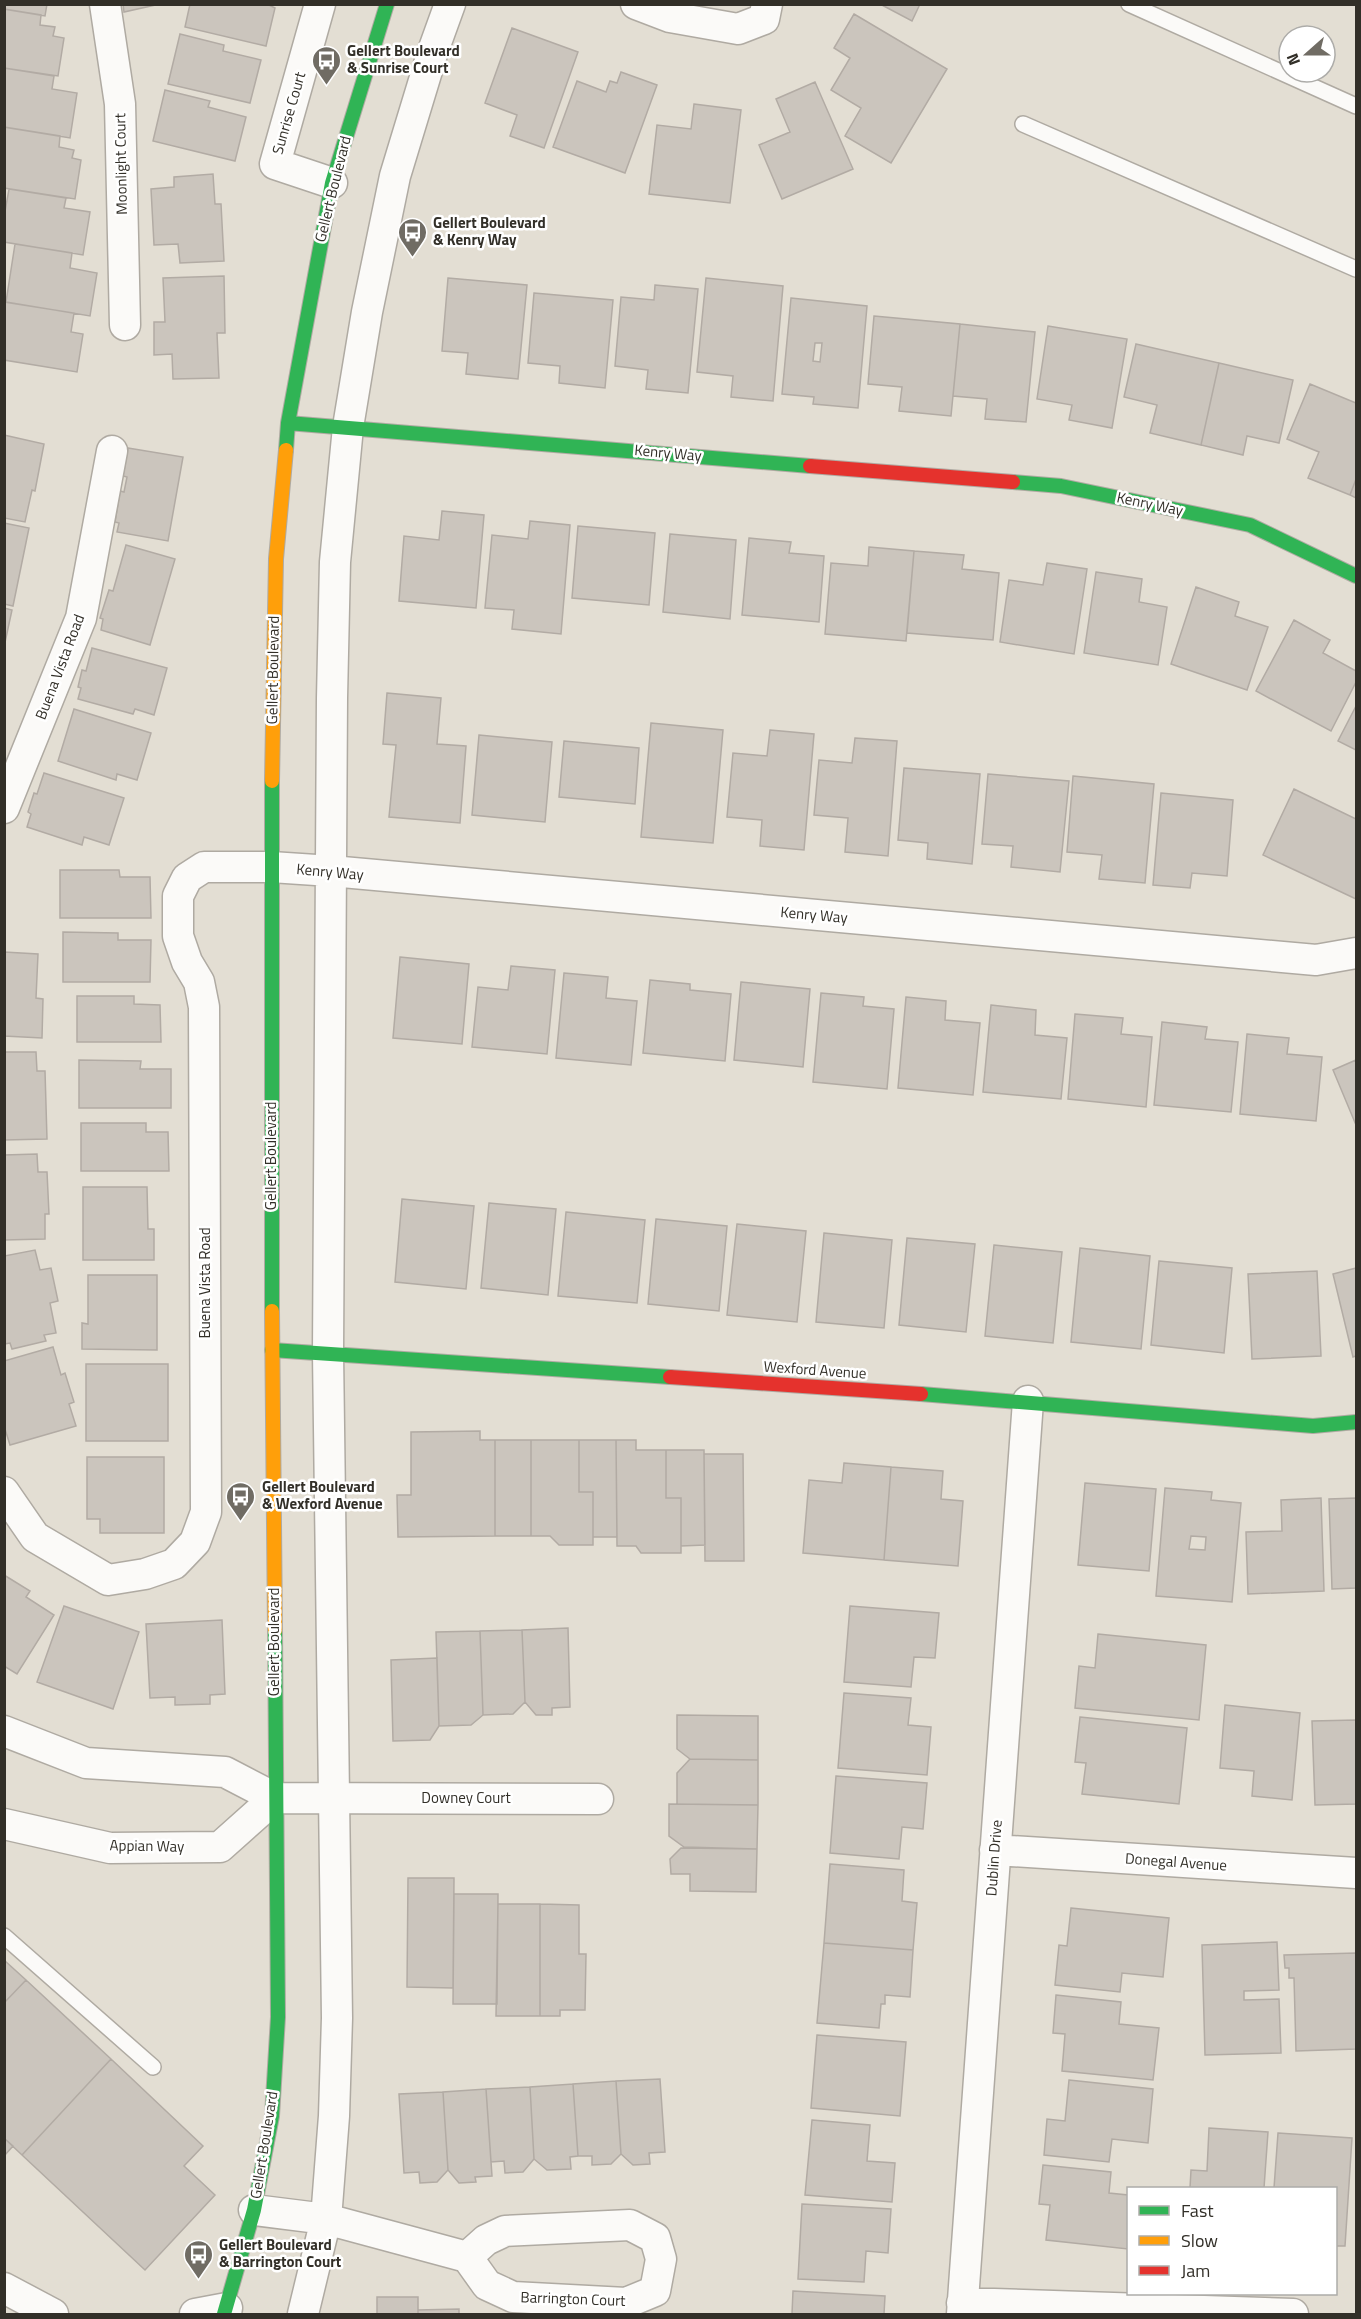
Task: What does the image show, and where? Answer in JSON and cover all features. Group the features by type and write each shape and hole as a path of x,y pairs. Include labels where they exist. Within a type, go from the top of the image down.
{"street":[{"name":"Moonlight Court","path":"105,4 120,104 125,325"},
{"name":"Sunrise Court","path":"320,4 275,164 332,183"},
{"name":"Gellert Boulevard","path":"225,2311 254,2210 272,2116 278,2017 272,1350 271,867 276,559 288,423 332,183 387,4"},
{"path":"303,2314 326,2219 334,2116 337,2018 328,1353 330,871 335,562 348,427 367,312 395,176 433,51 450,4"},
{"path":"636,4 670,17 738,29 764,19 766,4"},
{"name":"Kenry Way","path":"288,423 1061,486 1250,525 1356,576"},
{"name":"Buena Vista Road","path":"4,808 81,618 112,451"},
{"name":"Buena Vista Road","path":"4,1492 35,1537 108,1580 145,1574 174,1564 195,1542 206,1512 204,1007 199,982 187,962 178,936 178,896 187,878 204,867 271,867"},
{"name":"Kenry Way","path":"271,867 1316,960 1356,953"},
{"name":"Wexford Avenue","path":"272,1350 1028,1401 1313,1426 1356,1422"},
{"name":"Dublin Drive","path":"962,2309 1028,1401"},
{"path":"4,1731 86,1763 225,1772 275,1798 334,1797"},
{"name":"Downey Court","path":"334,1797 598,1799"},
{"name":"Appian Way","path":"4,1824 110,1848 220,1846 275,1798"},
{"name":"Donegal Avenue","path":"995,1850 1356,1873"},
{"path":"254,2210 326,2219 467,2258"},
{"name":"Barrington Court","path":"630,2225 655,2238 661,2259 655,2291 626,2303 513,2297 487,2285 467,2258 486,2240 505,2230 630,2225"},
{"path":"4,2288 53,2314"},
{"path":"962,2309 1293,2314"},
{"path":"195,2314 225,2311"}],"lane":[{"path":"1129,4 1356,106"},
{"path":"1023,124 1356,269"},
{"path":"4,1936 153,2067"}],"building":[{"path":"4,4 47,4 45,16 4,9"},
{"path":"123,4 160,4 124,12"},
{"path":"190,4 267,4 275,8 266,46 185,27"},
{"path":"880,4 920,4 912,21"},
{"path":"4,9 41,15 40,25 55,27 53,36 64,38 58,76 4,68"},
{"path":"854,14 947,69 891,163 845,136 861,108 831,90 850,58 834,48"},
{"path":"512,28 578,52 544,148 510,136 517,115 485,103"},
{"path":"180,34 224,45 223,51 261,60 250,103 168,84"},
{"path":"4,68 54,76 52,89 77,93 70,138 4,127"},
{"path":"621,72 657,85 625,173 553,147 577,81 606,92 610,81 617,83"},
{"path":"815,82 853,169 782,199 759,145 790,132 776,99"},
{"path":"165,90 210,101 208,107 246,117 235,161 153,141"},
{"path":"694,104 741,110 730,203 649,194 657,125 691,129"},
{"path":"4,127 60,136 59,147 74,150 72,158 81,160 75,199 4,188"},
{"path":"213,174 215,204 221,204 224,261 180,263 178,244 154,245 151,189 174,187 174,177"},
{"path":"9,189 66,198 64,208 90,212 83,255 4,242 4,217"},
{"path":"15,244 72,253 70,268 97,273 90,316 6,302"},
{"path":"224,276 225,333 217,333 219,378 173,379 172,354 154,355 154,322 165,322 163,278"},
{"path":"448,278 527,285 518,379 466,374 468,353 442,351"},
{"path":"706,278 783,286 773,401 731,397 733,376 697,372"},
{"path":"655,285 698,289 688,393 646,389 648,370 615,366 621,297 654,300"},
{"path":"534,293 613,300 605,388 559,383 560,366 528,363"},
{"path":"791,298 867,306 858,408 813,404 814,397 782,394","holes":["815,343 822,343 820,362 813,361"]},
{"path":"4,302 74,313 71,332 83,334 77,372 4,360"},
{"path":"874,316 960,324 951,416 899,411 902,387 868,384"},
{"path":"960,324 1035,332 1026,422 985,419 987,399 953,396"},
{"path":"1048,326 1127,339 1112,428 1069,420 1072,405 1037,399"},
{"path":"1136,344 1219,363 1201,445 1150,433 1157,405 1124,397"},
{"path":"1219,363 1293,380 1279,443 1247,436 1243,455 1201,445"},
{"path":"1310,384 1356,403 1356,479 1350,495 1308,478 1319,452 1287,439"},
{"path":"4,435 44,444 35,491 32,490 25,522 4,518"},
{"path":"128,448 183,457 168,541 117,532 119,523 115,522 120,491 124,492 127,477 123,476"},
{"path":"1356,479 1356,498 1350,495"},
{"path":"442,511 484,515 476,608 399,601 404,536 439,540"},
{"path":"530,521 570,525 561,634 512,629 514,610 485,608 492,535 528,539"},
{"path":"4,523 29,528 13,606 4,604"},
{"path":"578,526 655,533 649,605 572,598"},
{"path":"670,534 736,540 730,619 663,612"},
{"path":"749,538 791,542 789,553 824,556 819,622 742,615"},
{"path":"126,545 175,559 150,645 101,630 103,619 100,618 109,590 113,591"},
{"path":"869,547 914,551 906,641 825,634 831,563 868,566"},
{"path":"914,551 964,555 962,569 999,573 993,640 907,633"},
{"path":"1047,563 1087,569 1074,654 1000,642 1009,580 1043,585"},
{"path":"1096,572 1142,579 1139,602 1167,607 1158,665 1084,653"},
{"path":"1196,587 1239,602 1235,616 1268,627 1247,690 1171,664"},
{"path":"4,608 12,610 4,647"},
{"path":"1294,620 1330,640 1323,653 1356,671 1356,682 1331,731 1256,691"},
{"path":"92,648 167,668 154,715 135,709 133,714 78,699 82,670 86,671"},
{"path":"387,693 441,698 437,744 466,746 460,823 389,817 396,745 383,744"},
{"path":"1356,706 1356,750 1338,741"},
{"path":"74,709 151,733 137,780 117,774 116,780 58,761"},
{"path":"651,723 723,730 713,843 641,837"},
{"path":"770,730 814,734 804,850 760,846 762,820 727,817 733,753 767,756"},
{"path":"479,735 552,742 545,822 472,815"},
{"path":"855,738 897,741 888,856 845,852 848,818 814,815 819,760 852,763"},
{"path":"564,741 639,748 635,804 559,797"},
{"path":"904,768 980,774 972,864 927,859 928,843 898,840"},
{"path":"44,773 124,798 109,845 84,837 82,845 27,827 31,814 28,812"},
{"path":"988,774 1069,781 1060,872 1011,867 1013,846 982,844"},
{"path":"1073,776 1154,784 1145,883 1099,879 1102,855 1067,852"},
{"path":"1294,789 1356,819 1356,899 1263,855"},
{"path":"1161,793 1233,800 1227,876 1192,873 1190,888 1153,885"},
{"path":"60,870 119,870 120,877 150,877 151,918 60,918"},
{"path":"63,932 118,933 118,940 151,940 150,982 63,982"},
{"path":"4,952 38,954 36,998 43,999 42,1038 4,1036"},
{"path":"400,957 469,964 462,1044 393,1038"},
{"path":"511,966 555,970 547,1054 472,1047 478,987 508,990"},
{"path":"564,973 608,977 606,998 637,1001 631,1065 556,1058"},
{"path":"650,980 690,984 690,990 731,994 725,1061 643,1053"},
{"path":"741,982 810,989 803,1067 734,1060"},
{"path":"821,993 864,997 863,1006 894,1009 887,1089 813,1082"},
{"path":"77,996 134,996 134,1004 160,1005 161,1042 77,1042"},
{"path":"906,997 946,1001 945,1020 980,1023 973,1095 898,1088"},
{"path":"991,1005 1036,1010 1035,1035 1067,1038 1061,1099 983,1092"},
{"path":"1075,1014 1123,1018 1121,1034 1152,1037 1146,1107 1068,1099"},
{"path":"1162,1022 1207,1027 1205,1039 1238,1042 1231,1112 1154,1105"},
{"path":"1247,1034 1289,1038 1287,1054 1322,1057 1316,1121 1240,1114"},
{"path":"4,1052 36,1052 37,1071 45,1071 47,1139 4,1140"},
{"path":"79,1060 141,1061 140,1069 171,1069 171,1108 79,1108"},
{"path":"1356,1060 1356,1125 1333,1070"},
{"path":"81,1123 146,1123 146,1132 168,1132 169,1171 81,1171"},
{"path":"37,1154 38,1172 47,1172 49,1214 45,1214 45,1239 4,1240 4,1155"},
{"path":"83,1187 147,1187 148,1229 154,1229 154,1260 83,1260"},
{"path":"402,1199 474,1206 466,1289 395,1282"},
{"path":"489,1203 556,1209 548,1295 481,1288"},
{"path":"566,1212 645,1220 637,1303 558,1296"},
{"path":"656,1219 727,1226 719,1311 648,1304"},
{"path":"737,1224 806,1231 797,1322 727,1315"},
{"path":"824,1233 892,1240 884,1328 816,1322"},
{"path":"907,1238 975,1244 966,1332 899,1325"},
{"path":"994,1245 1062,1252 1053,1343 985,1336"},
{"path":"1080,1248 1150,1256 1141,1349 1071,1342"},
{"path":"35,1250 40,1270 51,1268 58,1301 50,1303 56,1333 44,1335 46,1341 12,1349 10,1343 4,1344 4,1256"},
{"path":"1159,1261 1232,1268 1224,1353 1151,1345"},
{"path":"1356,1268 1356,1356 1353,1357 1333,1274"},
{"path":"1317,1271 1321,1356 1252,1359 1248,1274"},
{"path":"88,1275 157,1275 157,1350 82,1349 82,1323 88,1324"},
{"path":"53,1347 61,1375 65,1373 74,1402 69,1404 76,1426 10,1445 4,1426 4,1361"},
{"path":"86,1364 168,1364 168,1441 86,1441"},
{"path":"480,1431 480,1440 495,1440 495,1536 398,1537 397,1495 411,1495 411,1432"},
{"path":"495,1440 531,1440 531,1536 495,1536"},
{"path":"531,1440 579,1440 579,1492 593,1492 593,1545 559,1545 550,1536 531,1536"},
{"path":"579,1440 616,1440 617,1537 593,1537 593,1492 579,1492"},
{"path":"616,1440 636,1440 636,1450 666,1450 666,1498 681,1498 681,1553 641,1553 636,1546 617,1546"},
{"path":"666,1450 704,1450 705,1545 681,1546 681,1498 666,1498"},
{"path":"704,1454 743,1454 744,1561 705,1561"},
{"path":"87,1457 164,1457 164,1533 100,1533 100,1519 87,1519"},
{"path":"844,1463 891,1467 884,1560 803,1553 809,1480 842,1483"},
{"path":"891,1467 943,1471 941,1499 963,1501 958,1566 884,1560"},
{"path":"1085,1483 1156,1489 1149,1571 1078,1565"},
{"path":"1165,1488 1212,1492 1211,1500 1241,1503 1232,1602 1156,1596","holes":["1191,1536 1206,1537 1205,1550 1189,1549"]},
{"path":"1321,1498 1324,1591 1248,1594 1246,1532 1282,1531 1281,1500"},
{"path":"1356,1498 1356,1588 1332,1589 1329,1499"},
{"path":"4,1575 30,1591 26,1597 54,1615 17,1674 4,1666"},
{"path":"64,1606 139,1632 113,1709 37,1682"},
{"path":"850,1606 939,1613 935,1658 914,1657 911,1687 844,1682"},
{"path":"222,1620 225,1694 210,1695 210,1704 175,1705 175,1697 150,1698 146,1624"},
{"path":"568,1628 570,1707 552,1708 552,1715 536,1715 525,1702 522,1630"},
{"path":"522,1630 525,1702 513,1714 483,1715 480,1631"},
{"path":"480,1631 483,1715 471,1725 439,1726 436,1632"},
{"path":"1098,1634 1206,1645 1199,1720 1075,1708 1079,1666 1095,1668"},
{"path":"437,1658 439,1726 430,1740 393,1741 391,1660"},
{"path":"844,1693 911,1698 908,1725 931,1727 927,1775 838,1768"},
{"path":"1225,1705 1300,1713 1292,1800 1252,1796 1254,1771 1220,1768"},
{"path":"677,1715 758,1716 758,1760 690,1759 677,1749"},
{"path":"1080,1717 1187,1728 1179,1804 1082,1794 1086,1763 1075,1762"},
{"path":"1356,1720 1356,1804 1315,1805 1312,1721"},
{"path":"690,1759 758,1760 758,1805 677,1804 677,1773"},
{"path":"836,1776 927,1783 923,1829 902,1827 899,1859 830,1853"},
{"path":"669,1804 758,1805 757,1849 684,1847 669,1836"},
{"path":"681,1848 757,1849 756,1892 690,1891 690,1874 671,1874 670,1859"},
{"path":"830,1864 904,1870 902,1901 917,1903 913,1950 824,1943"},
{"path":"408,1878 454,1878 453,1988 407,1987"},
{"path":"454,1894 498,1894 497,2004 453,2004"},
{"path":"498,1904 540,1904 540,2016 496,2016"},
{"path":"540,1904 579,1905 579,1954 586,1954 585,2010 560,2010 560,2016 540,2016"},
{"path":"1071,1908 1169,1918 1163,1977 1122,1973 1120,1992 1055,1985 1059,1945 1067,1946"},
{"path":"1277,1942 1279,1990 1244,1991 1244,2000 1279,1999 1281,2053 1205,2055 1202,1945"},
{"path":"824,1943 913,1950 910,1997 885,1995 885,2004 881,2004 879,2028 817,2023"},
{"path":"1356,1953 1356,2049 1296,2051 1294,1978 1289,1978 1289,1968 1285,1968 1284,1955"},
{"path":"4,1960 26,1980 4,2003"},
{"path":"26,1980 111,2059 22,2155 4,2138 4,2003"},
{"path":"1056,1995 1121,2002 1119,2024 1159,2028 1153,2080 1062,2071 1065,2034 1053,2033"},
{"path":"817,2035 906,2042 900,2116 811,2108"},
{"path":"111,2059 203,2146 184,2166 215,2195 145,2270 22,2155"},
{"path":"660,2079 665,2152 649,2153 650,2164 633,2165 621,2154 616,2081"},
{"path":"1069,2080 1153,2089 1148,2143 1112,2139 1109,2162 1044,2155 1047,2119 1065,2121"},
{"path":"616,2081 621,2154 611,2164 592,2165 592,2156 578,2156 573,2084"},
{"path":"573,2084 578,2156 570,2157 571,2169 547,2170 534,2159 530,2087"},
{"path":"530,2087 534,2159 523,2172 505,2173 504,2161 491,2162 486,2089"},
{"path":"486,2089 492,2176 475,2177 476,2182 459,2183 448,2170 443,2092"},
{"path":"443,2092 448,2170 437,2182 420,2183 419,2172 404,2173 399,2094"},
{"path":"812,2120 870,2125 867,2161 895,2163 892,2202 805,2195"},
{"path":"1209,2128 1268,2132 1264,2187 1190,2187 1191,2170 1207,2171"},
{"path":"1278,2133 1352,2138 1345,2246 1337,2246 1337,2187 1274,2187"},
{"path":"4,2138 13,2146 4,2156"},
{"path":"1043,2165 1111,2172 1109,2193 1127,2195 1127,2249 1046,2240 1050,2205 1039,2204"},
{"path":"802,2204 891,2209 888,2253 866,2251 864,2282 798,2279"},
{"path":"793,2291 885,2296 884,2314 792,2314"},
{"path":"377,2297 418,2297 418,2314 377,2314"},
{"path":"459,2309 459,2314 418,2314 418,2310"}],"traffic: fast":[{"path":"286,450 288,423 332,183 387,4"},
{"path":"288,423 810,466"},
{"path":"1013,482 1061,486 1250,525 1356,576"},
{"path":"272,781 272,1311"},
{"path":"272,1350 670,1377"},
{"path":"921,1394 1313,1426 1356,1422"},
{"path":"224,2314 254,2210 272,2116 278,2017 275,1630"}],"traffic: slow":[{"path":"272,781 276,559 286,450"},
{"path":"272,1311 275,1630"}],"traffic: jam":[{"path":"810,466 1013,482"},
{"path":"670,1377 921,1394"}],"place":[{"name":"Gellert Boulevard & Sunrise Court","path":"326,86"},
{"name":"Gellert Boulevard & Kenry Way","path":"412,258"},
{"name":"Gellert Boulevard & Wexford Avenue","path":"241,1522"},
{"name":"Gellert Boulevard & Barrington Court","path":"198,2280"}]}
